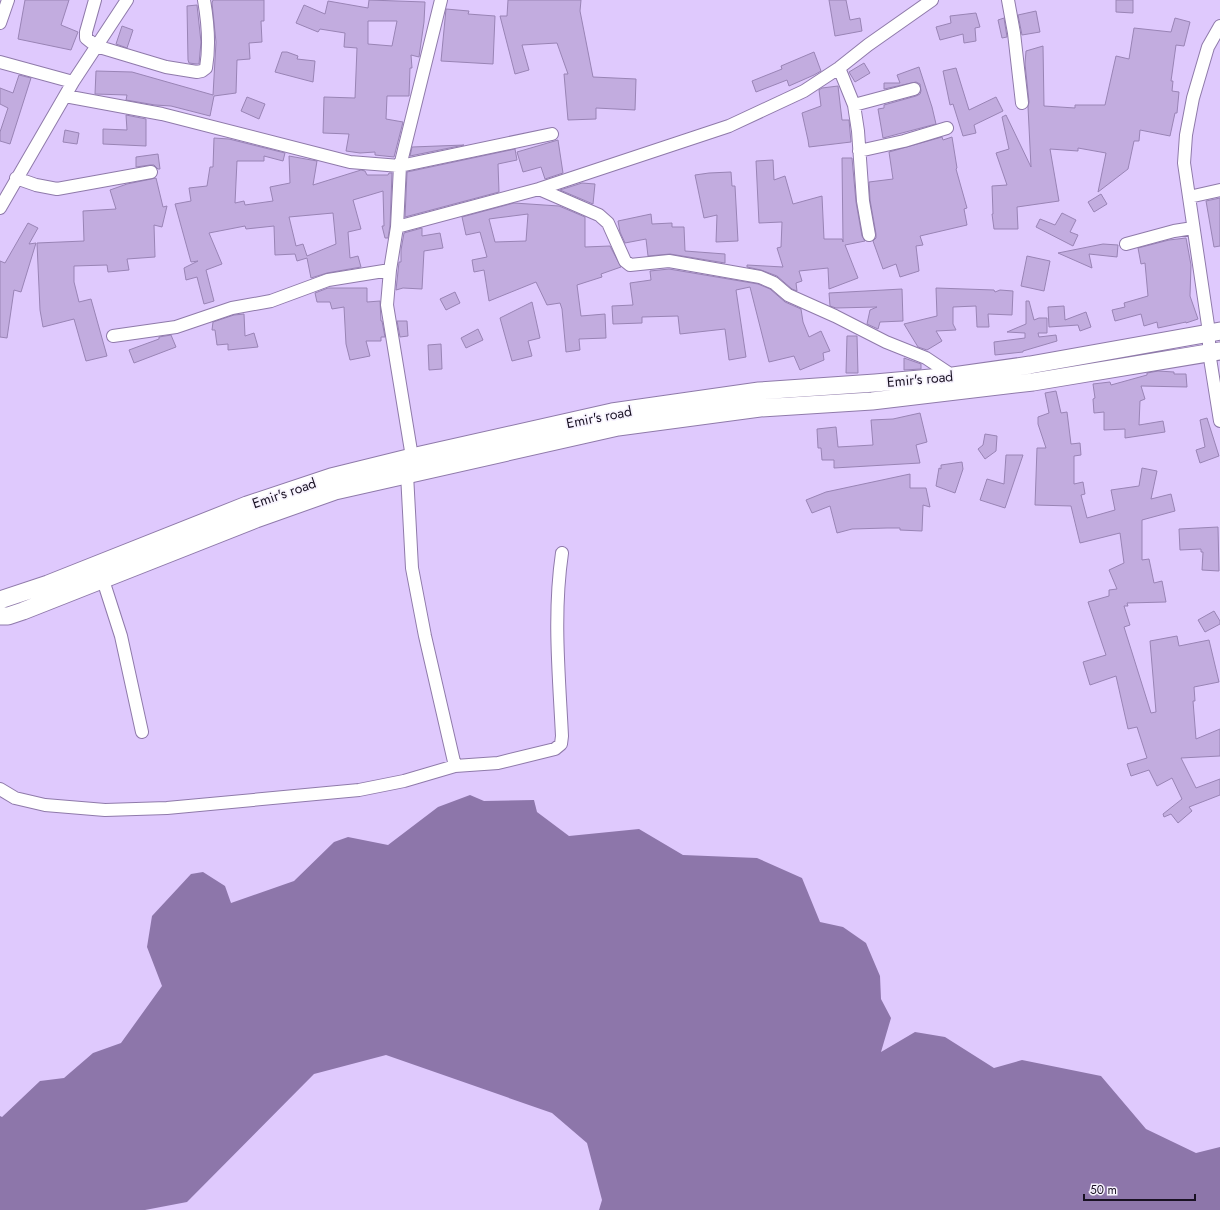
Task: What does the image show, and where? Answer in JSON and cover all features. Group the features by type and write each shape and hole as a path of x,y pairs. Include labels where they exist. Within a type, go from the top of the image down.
{"main road":[{"name":"Emir's road","path":"0,600 48,584 247,505 331,477 412,457 612,412 759,391 875,384 953,376 1030,365 1215,331"},
{"name":"Emir's road","path":"0,616 8,616 23,611 256,519 335,491 618,427 760,408 872,401 1033,382 1215,352"}],"street":[{"path":"0,23 8,0"},
{"path":"95,0 86,32 86,38 96,46 166,68 197,72 206,68 208,53 208,21 204,0"},
{"path":"0,208 73,82 127,0"},
{"path":"412,457 387,305 390,270 398,227 400,166 441,0"},
{"path":"398,227 539,189 728,126 804,91 839,68 868,45 932,0"},
{"path":"1008,0 1014,33 1022,103"},
{"path":"1220,26 1208,47 1193,98 1186,135 1184,164 1193,228 1215,331 1220,421"},
{"path":"0,62 73,82"},
{"path":"839,68 854,105 863,201 869,235"},
{"path":"854,105 914,89"},
{"path":"65,96 162,114 350,162 400,166 552,134"},
{"path":"859,151 904,141 946,128"},
{"path":"16,178 36,185 57,189 151,172"},
{"path":"539,189 599,215 608,223 625,262 630,265 669,261 760,277 774,283 788,295 835,316 886,342 926,358 953,376"},
{"path":"1189,197 1220,190"},
{"path":"1126,244 1174,231 1193,228"},
{"path":"114,336 176,326 232,308 271,300 328,280 390,270"},
{"path":"407,474 412,568 425,636 455,766"},
{"path":"0,789 15,798 46,805 105,810 168,808 359,790 404,781 455,766 498,763 555,749 561,744 562,736 557,627 558,581 562,553"},
{"path":"103,580 121,636 142,732"}],"shaded area":[{"path":"470,795 484,801 534,800 537,812 569,836 639,829 683,855 757,858 802,878 820,922 843,927 866,943 880,976 881,999 891,1018 881,1052 915,1032 945,1037 994,1068 1022,1060 1101,1076 1146,1129 1196,1153 1220,1147 1220,1210 599,1210 602,1200 587,1143 552,1113 386,1055 314,1074 187,1202 145,1210 0,1210 0,1116 2,1117 40,1081 64,1078 93,1053 121,1043 162,986 147,947 152,916 191,874 203,872 225,886 231,903 294,881 334,842 348,837 388,845 438,807"}],"building":[{"path":"25,0 69,0 61,25 78,32 71,50 18,39"},
{"path":"213,0 264,0 264,21 261,21 262,42 249,43 250,59 237,60 236,93 214,96 210,116 171,106 126,100 127,95 95,94 96,71 132,72 213,95 216,42 212,3"},
{"path":"369,0 425,2 419,57 411,55 412,68 410,68 409,96 387,96 386,119 403,122 394,157 375,155 375,152 360,153 346,151 349,134 323,133 324,97 355,98 357,48 344,47 345,33 320,29 318,32 296,23 304,5 325,14 328,1 368,8","holes":["368,21 397,21 392,46 368,44"]},
{"path":"508,0 581,0 580,11 593,77 636,79 635,110 596,108 596,119 568,120 564,74 568,74 557,43 522,45 529,70 515,74 500,16 507,16"},
{"path":"829,0 846,0 850,20 860,18 862,31 835,36"},
{"path":"1116,0 1133,0 1133,13 1116,12"},
{"path":"197,5 201,42 199,64 189,63 188,60 187,6"},
{"path":"446,9 469,11 468,14 495,16 493,64 441,61"},
{"path":"1036,11 1040,32 1022,35 1018,15"},
{"path":"976,13 980,27 975,28 976,41 964,43 963,34 940,40 936,27 951,23 950,16"},
{"path":"1004,18 1007,37 1002,38 998,20"},
{"path":"1175,18 1190,22 1184,46 1176,45 1171,81 1173,81 1172,91 1179,92 1177,113 1175,113 1170,136 1140,130 1139,141 1134,141 1128,169 1098,192 1106,153 1078,148 1078,151 1050,149 1059,201 1017,207 1018,229 994,229 992,214 992,186 1007,185 996,153 1009,149 1002,117 1006,115 1031,167 1029,102 1025,64 1026,51 1043,46 1044,106 1075,108 1075,105 1105,105 1116,56 1129,59 1134,28 1171,32"},
{"path":"122,26 133,30 127,48 116,44"},
{"path":"282,52 287,52 298,56 297,59 315,61 313,82 275,72"},
{"path":"814,52 821,71 789,86 787,80 756,92 752,81 782,69 781,66"},
{"path":"864,63 870,73 855,82 849,72"},
{"path":"919,67 936,124 883,138 878,109 884,108 884,105 916,96 920,94 921,91 920,84 916,82 884,89 884,83 900,83 897,75"},
{"path":"956,68 969,110 996,97 1003,111 974,125 976,133 963,136 953,104 950,105 943,71"},
{"path":"19,75 31,78 10,144 0,141 0,132 8,108 0,104 0,88 13,93"},
{"path":"838,86 842,120 849,120 851,142 809,147 802,113 821,106 819,90 822,88"},
{"path":"247,97 265,104 259,119 241,111"},
{"path":"126,115 146,119 146,146 103,144 103,129 127,130"},
{"path":"65,130 79,133 77,144 63,142"},
{"path":"942,137 943,140 952,137 956,169 967,208 964,209 967,225 920,236 923,245 916,246 919,271 900,277 896,264 883,269 873,241 876,238 876,234 870,200 869,182 893,179 889,152"},
{"path":"214,138 229,139 285,153 283,161 264,156 264,161 237,161 235,203 244,201 245,205 273,201 270,187 290,183 289,156 317,161 313,185 361,170 365,171 367,175 388,175 389,173 392,173 390,226 388,238 385,238 382,226 384,226 383,191 353,200 361,229 348,232 350,258 358,256 361,267 327,273 311,278 307,258 297,261 295,254 275,255 274,226 246,229 245,226 209,233 222,264 206,270 214,301 204,304 197,277 186,280 184,268 198,261 191,262 175,204 191,201 189,188 207,186 210,167 213,167","holes":["333,213 336,244 307,256 303,244 296,246 289,217"]},
{"path":"558,140 563,173 545,179 541,167 523,172 517,152"},
{"path":"464,145 410,156 412,147"},
{"path":"515,149 517,160 498,164 499,192 405,217 407,172"},
{"path":"158,154 160,169 154,165 136,167 136,157"},
{"path":"842,158 852,158 856,202 862,236 865,241 845,245 858,278 829,289 828,268 799,271 802,281 796,283 797,291 792,289 777,276 747,267 747,265 783,267 777,248 781,247 782,222 759,223 756,161 773,160 774,180 785,176 793,204 822,196 824,239 842,239 843,242"},
{"path":"731,172 732,186 735,186 738,241 716,242 717,215 704,218 695,175"},
{"path":"156,178 163,207 167,206 162,227 154,225 155,257 127,259 129,270 108,272 107,265 74,266 74,282 79,302 91,299 107,356 86,361 74,319 43,327 40,310 37,243 84,241 83,211 116,209 110,190 127,184"},
{"path":"582,183 595,184 593,204 560,190"},
{"path":"1101,194 1107,204 1094,212 1088,202"},
{"path":"1220,198 1220,246 1214,247 1206,201"},
{"path":"514,203 559,206 585,217 585,247 610,246 621,267 601,274 602,277 577,285 581,316 605,314 606,338 579,339 580,350 566,352 562,309 560,303 547,305 536,282 489,301 484,270 474,272 472,260 487,257 480,232 466,235 462,217","holes":["528,214 526,241 495,242 489,219"]},
{"path":"1062,213 1076,220 1070,232 1078,235 1073,246 1036,227 1040,219 1055,225"},
{"path":"651,214 652,224 672,223 672,227 684,227 685,251 725,254 725,263 670,254 648,256 646,239 625,243 620,232 618,221"},
{"path":"28,223 38,228 29,244 36,243 21,292 14,290 7,338 0,337 0,261 5,263"},
{"path":"422,228 422,236 440,233 443,248 424,251 422,289 403,288 396,290 404,233"},
{"path":"1186,238 1191,265 1190,296 1198,319 1186,323 1158,328 1157,322 1144,326 1141,314 1115,321 1112,310 1125,307 1124,303 1148,296 1145,263 1141,264 1138,248 1169,240"},
{"path":"1103,244 1118,245 1117,257 1089,254 1092,268 1058,253"},
{"path":"1027,256 1050,261 1044,291 1021,286"},
{"path":"669,269 758,284 770,289 785,302 801,309 803,322 809,337 821,331 830,351 823,353 824,360 800,370 794,356 769,362 750,287 736,290 746,357 729,360 725,329 680,334 678,316 642,317 642,323 613,324 612,306 633,305 630,283 651,280 650,271"},
{"path":"328,288 367,288 367,302 380,301 381,321 385,337 381,337 381,341 366,341 370,356 350,360 346,344 344,307 332,309 330,302 317,302 315,293"},
{"path":"936,288 994,290 995,292 1000,290 1013,291 1012,315 988,314 989,327 977,327 976,306 953,307 953,324 956,330 936,331 942,341 927,350 918,347 904,324 937,316"},
{"path":"902,289 903,321 880,322 878,329 867,324 870,310 877,307 836,308 830,306 829,293"},
{"path":"455,292 460,303 446,310 440,299"},
{"path":"1026,301 1029,301 1034,320 1039,318 1047,318 1047,333 1038,333 1039,337 1056,335 1057,341 1023,352 995,355 994,342 1025,338 1025,333 1007,332 1026,324"},
{"path":"532,302 540,338 528,341 532,356 512,361 500,318"},
{"path":"1064,306 1065,320 1086,312 1091,327 1080,331 1078,325 1049,327 1048,307"},
{"path":"244,314 245,336 254,333 258,347 228,350 228,344 217,345 215,330 212,330 213,322 234,315"},
{"path":"397,321 407,321 408,336 400,337"},
{"path":"478,329 483,340 466,348 461,338"},
{"path":"171,335 176,347 134,363 129,350 159,339 159,337"},
{"path":"847,336 857,336 858,373 846,373"},
{"path":"441,344 442,369 429,370 428,345"},
{"path":"904,358 921,364 921,369 904,370"},
{"path":"1158,371 1174,372 1174,374 1186,374 1187,387 1141,386 1145,399 1140,401 1139,425 1163,421 1165,432 1125,438 1125,429 1104,430 1104,412 1094,413 1093,399 1095,398 1093,384 1110,382 1111,385 1147,375 1147,373"},
{"path":"1056,391 1061,413 1067,412 1071,444 1080,443 1081,455 1074,456 1074,484 1083,482 1085,494 1081,495 1087,518 1115,510 1111,490 1139,486 1142,468 1157,471 1151,499 1171,494 1175,511 1142,520 1142,560 1149,559 1154,583 1162,581 1166,602 1127,603 1128,606 1124,606 1130,625 1124,627 1151,713 1156,712 1150,641 1177,636 1179,646 1209,640 1219,682 1194,687 1195,701 1193,701 1196,739 1220,729 1220,756 1181,758 1196,788 1220,779 1220,795 1189,807 1192,811 1178,823 1171,814 1164,817 1163,814 1182,799 1172,778 1157,786 1149,770 1131,776 1127,764 1147,758 1137,727 1128,729 1116,676 1090,685 1083,662 1106,655 1088,602 1109,596 1109,590 1117,589 1109,570 1124,563 1120,533 1080,543 1071,506 1035,505 1037,448 1046,448 1038,424 1038,417 1049,413 1045,393"},
{"path":"920,413 927,442 916,445 920,463 834,468 834,460 822,460 821,448 818,448 817,429 836,427 838,447 873,445 871,420 893,419"},
{"path":"1207,418 1219,456 1200,463 1196,450 1205,447 1200,420"},
{"path":"985,434 997,436 996,451 985,459 978,449 983,445"},
{"path":"1006,455 1023,455 1005,508 980,500 987,479 1004,484"},
{"path":"962,462 963,469 955,493 936,486 939,468 941,469 941,465"},
{"path":"910,474 910,488 926,488 930,507 923,505 922,531 887,528 852,529 837,533 830,506 812,513 806,500 826,492"},
{"path":"1218,527 1219,571 1202,570 1203,552 1201,552 1201,549 1180,550 1179,529"},
{"path":"1214,611 1220,621 1220,624 1205,632 1198,620"}]}
